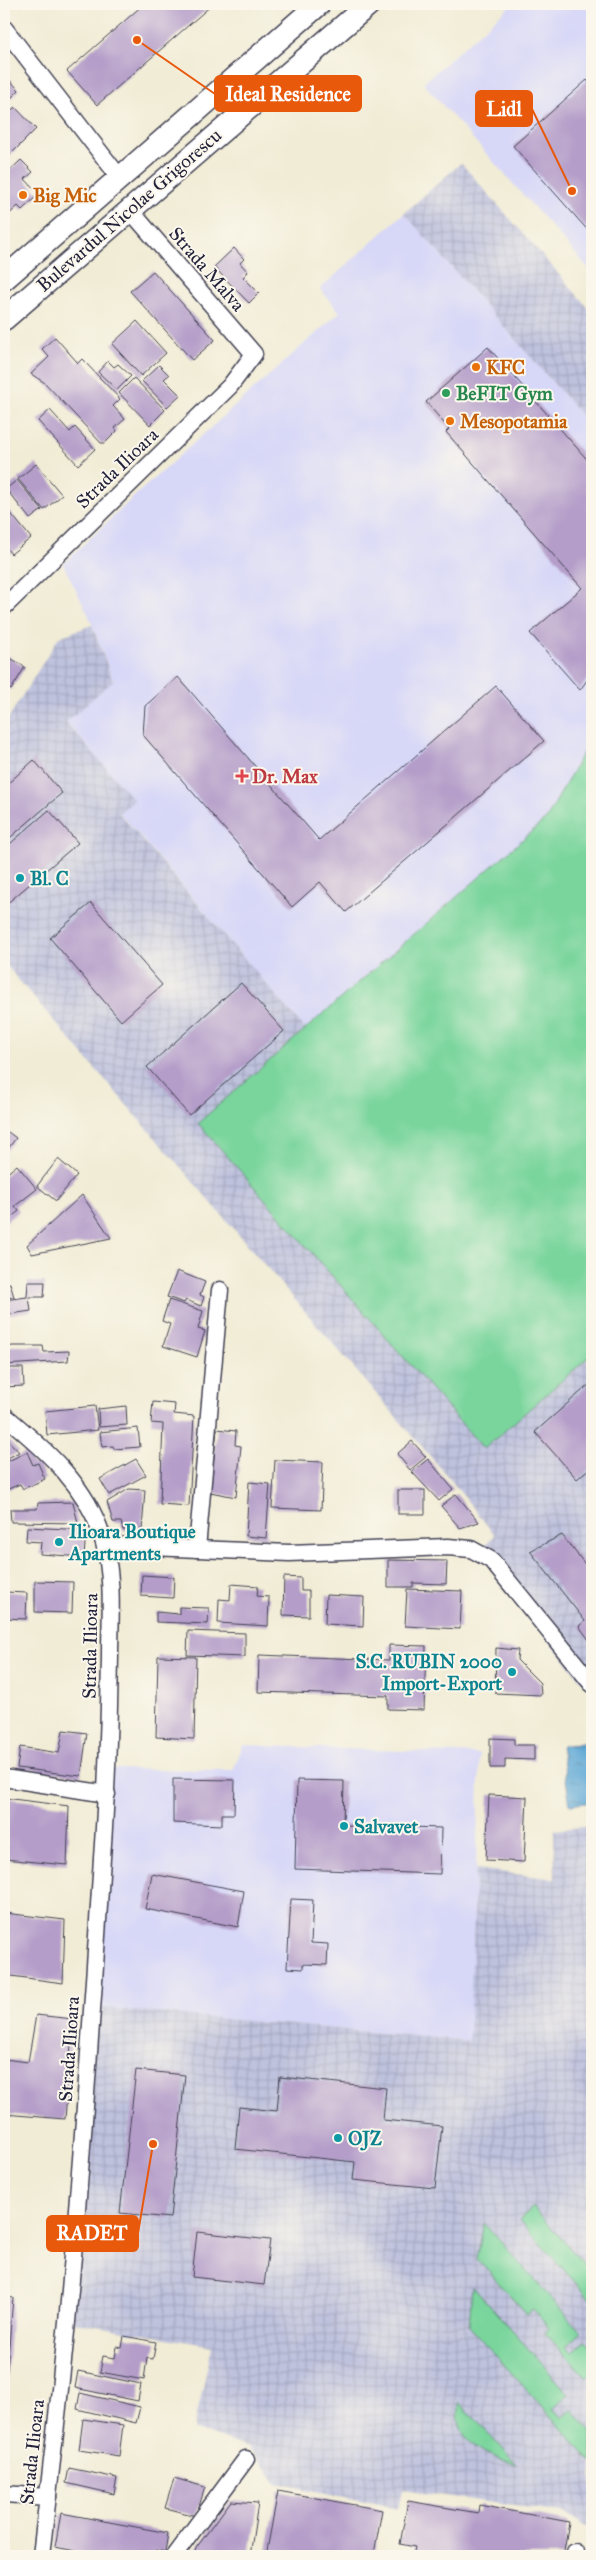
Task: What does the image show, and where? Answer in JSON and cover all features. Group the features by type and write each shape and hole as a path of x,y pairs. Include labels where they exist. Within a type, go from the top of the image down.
{"main road":[{"name":"Bulevardul Nicolae Grigorescu","path":"4,279 319,4"},
{"name":"Bulevardul Nicolae Grigorescu","path":"4,319 368,4"},
{"path":"120,178 130,210"}],"street":[{"path":"4,28 120,178"},
{"name":"Strada Malva","path":"130,210 254,354"},
{"name":"Strada Ilioara","path":"4,607 218,398 254,354"},
{"path":"197,1549 220,1290"},
{"name":"Strada Ilioara","path":"4,1415 53,1457 72,1479 96,1519 105,1545 110,1593 107,1794 91,2032 70,2283 42,2556"},
{"path":"105,1545 289,1553 448,1547 471,1549 491,1560 592,1684"},
{"path":"4,1778 107,1794"},
{"path":"174,2556 246,2459"},
{"path":"4,2494 48,2497"}],"shaded area":[{"path":"512,4 592,4 592,272 423,83"},
{"path":"461,163 592,312 592,427 404,213"},
{"path":"404,213 592,427 592,736 547,818 305,1029 119,812 133,800 66,721 113,680 89,616 63,564 139,492 340,312 320,289"},
{"path":"92,625 113,681 66,722 134,800 119,813 305,1029 198,1123 484,1449 592,1354 592,1694 478,1551 495,1535 449,1478 4,963 4,725 59,637"},
{"path":"243,1745 480,1754 470,2041 92,2007 108,1769 233,1770"},
{"path":"592,1826 592,2531 564,2513 402,2490 398,2508 277,2483 249,2448 194,2429 212,2346 67,2321 92,2007 469,2041 476,1869 555,1879 554,1830"}],"green space":[{"path":"592,736 592,1354 484,1449 198,1123 547,818"},
{"path":"533,2207 592,2273 592,2301 519,2220"},
{"path":"484,2223 581,2332 566,2346 572,2352 586,2341 592,2348 592,2372 586,2377 545,2333 549,2328 533,2310 527,2314 477,2259"},
{"path":"472,2286 569,2394 553,2409 562,2417 572,2409 592,2433 592,2462 469,2326"},
{"path":"459,2402 517,2464 499,2459 482,2451 467,2439 459,2422"}],"water":[{"path":"589,1742 592,1765 592,1802 570,1805 561,1746"}],"building":[{"path":"144,4 213,4 97,105 67,71"},
{"path":"4,74 19,90 4,105"},
{"path":"587,80 592,86 592,235 513,146"},
{"path":"15,107 36,129 9,156 4,151 4,117"},
{"path":"21,160 33,172 25,179 39,194 22,210 18,206 4,219 4,176"},
{"path":"234,248 244,259 240,263 248,272 243,277 259,293 249,303 214,267"},
{"path":"153,271 215,340 192,360 130,291"},
{"path":"137,321 166,353 141,376 112,344"},
{"path":"55,337 78,363 82,359 120,399 113,406 125,419 115,428 117,431 105,443 101,443 45,383 31,374 49,357 42,349"},
{"path":"488,347 592,465 592,673 580,690 530,633 582,588 446,432 449,429 426,402"},
{"path":"108,361 114,367 118,364 131,376 117,390 98,372"},
{"path":"159,365 169,375 164,379 180,395 167,407 142,381"},
{"path":"134,378 165,410 150,425 119,393"},
{"path":"50,410 70,432 75,427 95,449 78,465 38,421"},
{"path":"36,464 62,495 44,510 18,479"},
{"path":"17,480 42,510 30,519 6,489"},
{"path":"4,505 31,538 11,554 4,545"},
{"path":"7,656 25,667 11,690 4,685 4,662"},
{"path":"178,677 319,840 496,686 544,741 346,912 320,882 292,907 143,735 145,706"},
{"path":"34,760 62,793 4,843 4,787"},
{"name":"Bl. C","path":"49,810 78,843 4,906 4,849"},
{"path":"91,903 162,985 121,1021 50,938"},
{"path":"241,983 284,1031 189,1115 147,1067"},
{"path":"4,1129 16,1138 4,1154"},
{"path":"58,1159 77,1175 56,1201 37,1186"},
{"path":"17,1165 37,1189 15,1206 19,1211 4,1223 4,1176"},
{"path":"82,1195 111,1238 32,1254 27,1245"},
{"path":"177,1271 205,1282 200,1295 204,1297 201,1306 186,1300 184,1303 167,1297"},
{"path":"28,1282 45,1282 44,1297 29,1297 31,1311 4,1315 4,1300 27,1297"},
{"path":"10,1283 14,1297 4,1298 4,1284"},
{"path":"169,1300 203,1311 198,1329 205,1331 197,1357 163,1346 170,1324 162,1321"},
{"path":"43,1346 44,1352 69,1351 68,1361 4,1365 4,1347"},
{"path":"4,1368 23,1368 24,1386 4,1387"},
{"path":"592,1382 592,1466 577,1479 535,1432"},
{"path":"153,1402 175,1404 174,1414 194,1416 189,1506 160,1504 163,1424 151,1423"},
{"path":"95,1406 98,1430 47,1435 45,1411"},
{"path":"126,1406 127,1425 99,1427 98,1409"},
{"path":"138,1428 140,1447 114,1449 113,1446 102,1447 100,1432"},
{"path":"217,1429 236,1431 235,1445 241,1446 236,1497 210,1492"},
{"path":"4,1436 19,1452 4,1460"},
{"path":"412,1441 426,1457 410,1470 397,1454"},
{"path":"27,1452 33,1465 38,1463 45,1479 23,1489 20,1484 4,1491 4,1463"},
{"path":"136,1459 146,1475 109,1495 100,1479"},
{"path":"428,1459 453,1489 439,1501 412,1472"},
{"path":"275,1460 323,1462 321,1510 272,1508"},
{"path":"249,1482 270,1484 266,1538 246,1536"},
{"path":"129,1489 145,1490 142,1530 123,1530 121,1522 113,1522 107,1502"},
{"path":"398,1490 425,1490 425,1514 398,1514"},
{"path":"456,1494 479,1522 460,1528 441,1506"},
{"path":"73,1502 78,1523 11,1522 10,1509 37,1509 38,1503"},
{"name":"Ilioara Boutique Apartments","path":"27,1527 86,1530 84,1557 40,1554 41,1542 26,1541"},
{"path":"562,1535 592,1573 592,1644 579,1626 585,1621 530,1551"},
{"path":"388,1560 447,1561 446,1584 413,1583 413,1587 388,1587"},
{"path":"142,1575 174,1577 173,1598 141,1596"},
{"path":"284,1577 301,1578 301,1591 309,1591 309,1616 283,1615"},
{"path":"35,1581 73,1582 72,1613 35,1612"},
{"path":"231,1584 258,1586 257,1596 269,1597 268,1626 218,1623 219,1599 230,1600"},
{"path":"407,1589 462,1591 460,1629 405,1626"},
{"path":"5,1592 27,1593 26,1619 4,1618"},
{"path":"326,1595 364,1597 363,1626 325,1624"},
{"path":"179,1607 209,1608 208,1624 156,1622 156,1612 179,1614"},
{"path":"188,1631 245,1633 245,1657 187,1655"},
{"path":"389,1645 426,1646 424,1710 388,1709 388,1696 258,1692 259,1655 389,1660"},
{"name":"S.C. RUBIN 2000 Import-Export","path":"496,1648 518,1650 517,1660 540,1683 541,1695 495,1693"},
{"path":"158,1656 196,1657 194,1739 156,1737"},
{"path":"63,1730 87,1733 81,1776 17,1768 20,1747 59,1753"},
{"path":"490,1738 514,1739 514,1745 534,1745 534,1760 505,1759 505,1768 490,1768"},
{"path":"173,1779 235,1780 234,1814 222,1814 222,1825 173,1823"},
{"name":"Salvavet","path":"297,1780 344,1781 343,1825 441,1828 440,1874 295,1869"},
{"path":"489,1795 527,1797 524,1862 486,1860"},
{"path":"4,1798 69,1806 67,1865 4,1859"},
{"path":"152,1874 244,1891 238,1927 145,1909"},
{"path":"291,1899 313,1900 311,1943 328,1944 327,1965 303,1964 303,1969 287,1968"},
{"path":"4,1913 65,1920 63,1983 4,1975"},
{"path":"36,2015 73,2019 65,2119 4,2114 4,2059 28,2062"},
{"path":"136,2070 185,2075 170,2218 120,2213"},
{"name":"OJZ","path":"280,2077 386,2088 383,2120 442,2126 435,2188 353,2180 355,2162 235,2149 239,2107 277,2111"},
{"path":"197,2232 270,2240 264,2285 192,2277"},
{"path":"4,2297 13,2298 5,2393 4,2393"},
{"path":"124,2336 156,2342 153,2359 147,2358 144,2380 100,2372 103,2356 115,2358 117,2347 122,2348"},
{"path":"78,2371 141,2384 138,2401 75,2388"},
{"path":"80,2393 140,2407 136,2423 77,2409"},
{"path":"83,2419 123,2425 119,2456 79,2450"},
{"path":"69,2468 117,2478 114,2494 66,2483"},
{"path":"174,2478 205,2487 196,2516 165,2508"},
{"path":"278,2491 382,2510 374,2554 381,2556 266,2556"},
{"path":"231,2501 258,2503 250,2556 194,2556 196,2548"},
{"path":"408,2501 478,2513 479,2505 569,2522 563,2556 413,2556 415,2547 400,2544"},
{"path":"61,2513 168,2533 165,2552 156,2550 155,2556 101,2556 55,2547"}],"place":[{"name":"Ideal Residence","path":"137,40"},
{"name":"Lidl","path":"572,191"},
{"name":"Big Mic","path":"23,195"},
{"name":"KFC","path":"476,367"},
{"name":"BeFIT Gym","path":"446,393"},
{"name":"Mesopotamia","path":"450,421"},
{"name":"Dr. Max","path":"242,776"},
{"name":"Bl. C","path":"20,878"},
{"name":"Ilioara Boutique Apartments","path":"59,1542"},
{"name":"S.C. RUBIN 2000 Import-Export","path":"512,1672"},
{"name":"Salvavet","path":"344,1826"},
{"name":"OJZ","path":"338,2138"},
{"name":"RADET","path":"153,2144"}]}
